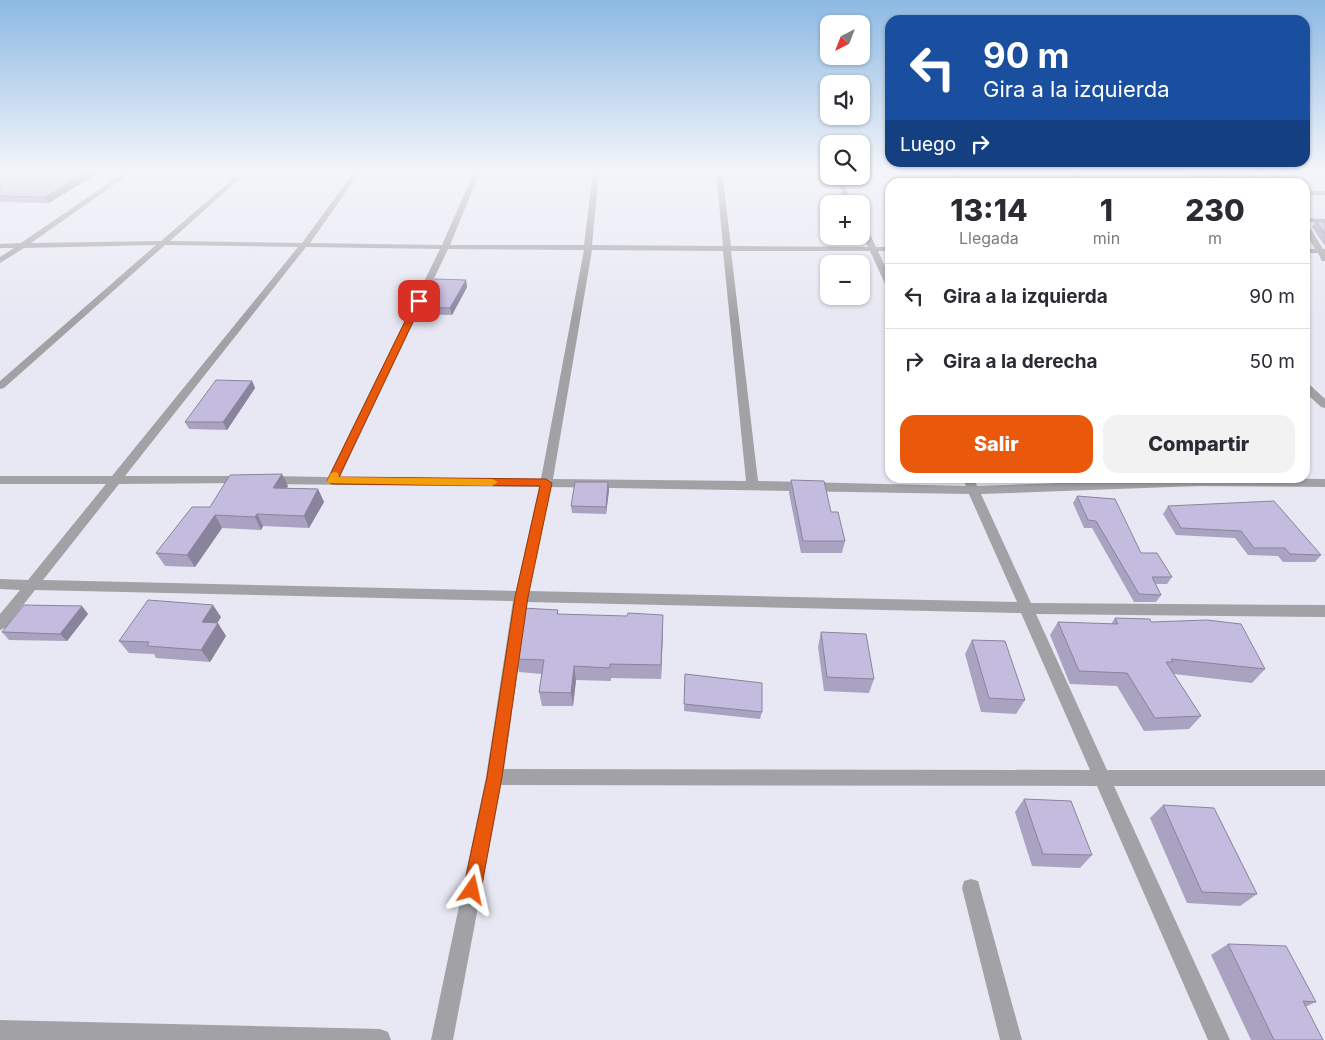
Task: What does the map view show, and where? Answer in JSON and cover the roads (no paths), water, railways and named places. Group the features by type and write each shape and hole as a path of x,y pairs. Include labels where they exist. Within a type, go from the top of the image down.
{"street":[{"path":"0,261 59,221"},
{"path":"0,386 186,221"},
{"path":"0,624 322,221"},
{"path":"332,481 456,221"},
{"path":"442,1040 494,777 521,597 546,483 588,248 591,221"},
{"path":"725,221 752,485"},
{"path":"1310,233 1323,251 1325,259"},
{"path":"870,240 885,274"},
{"path":"0,246 161,242 445,247 885,249"},
{"path":"1310,244 1323,251"},
{"path":"1310,251 1323,251"},
{"path":"1310,391 1325,405"},
{"path":"0,480 116,479 752,485 1027,483"},
{"path":"1310,483 1325,483"},
{"path":"971,484 1218,1040"},
{"path":"0,584 1026,608 1325,611"},
{"path":"494,777 1101,776 1325,778"},
{"path":"971,888 1011,1040"},
{"path":"0,1031 380,1040"}]}
